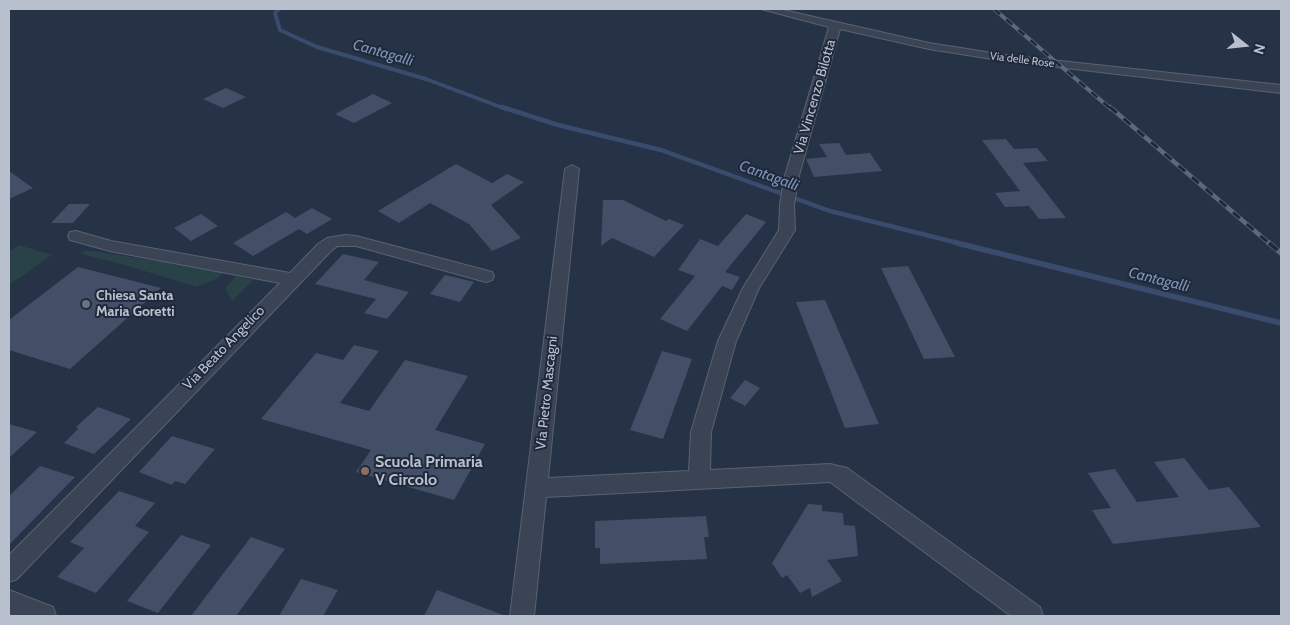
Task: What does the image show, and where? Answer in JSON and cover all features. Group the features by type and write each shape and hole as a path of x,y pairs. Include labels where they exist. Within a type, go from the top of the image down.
{"street":[{"name":"Via delle Rose","path":"766,9 929,46 1005,58 1281,89"},
{"name":"Via Vincenzo Bilotta","path":"699,479 702,432 727,341 751,288 788,230 789,196 835,26"},
{"name":"Via Pietro Mascagni","path":"522,616 572,169"},
{"path":"76,236 110,246 291,279"},
{"name":"Via Beato Angelico","path":"9,571 291,279 324,248 345,240 486,276"},
{"path":"536,488 830,473 839,475 1031,616"},
{"path":"9,602 44,616"}],"green space":[{"path":"19,245 52,255 9,285 9,252"},
{"path":"86,250 224,272 218,278 196,287 125,265 81,254"},
{"path":"236,276 253,280 232,301 225,288"}],"building":[{"path":"226,88 246,97 223,108 203,99"},
{"path":"373,94 392,103 354,123 335,114"},
{"path":"1006,139 1014,149 1037,148 1048,161 1023,163 1066,218 1039,219 1029,206 1005,207 995,193 1020,191 982,140"},
{"path":"839,143 846,155 870,153 882,171 814,177 806,159 827,157 819,144"},
{"path":"456,164 492,183 507,174 524,182 491,205 521,238 492,251 469,224 430,203 399,223 378,211"},
{"path":"9,171 33,188 9,199"},
{"path":"603,200 623,200 666,221 669,219 684,225 654,257 612,238 601,246"},
{"path":"69,204 90,204 73,223 51,223"},
{"path":"312,208 332,219 307,234 299,229 253,256 233,243 286,212 295,218"},
{"path":"201,214 218,226 191,241 174,228"},
{"path":"746,214 766,222 725,272 740,277 732,290 722,286 687,331 660,319 695,276 678,270 700,239 718,246"},
{"path":"343,254 379,262 364,280 409,292 387,319 364,313 376,299 315,284"},
{"path":"908,266 955,357 924,359 881,268"},
{"name":"Chiesa Santa Maria Goretti","path":"78,267 161,288 70,369 9,350 9,320"},
{"path":"445,275 474,282 460,302 430,294"},
{"path":"825,300 879,424 845,428 796,302"},
{"path":"354,345 379,351 340,403 369,411 405,360 468,376 435,430 485,444 454,500 356,472 371,450 261,419 316,353 343,360"},
{"path":"662,351 692,359 663,439 630,430"},
{"path":"745,380 760,388 745,406 730,398"},
{"path":"98,407 131,419 94,454 64,443 78,429 76,427"},
{"path":"9,424 37,432 9,458"},
{"path":"172,436 215,449 185,484 175,481 172,485 139,472"},
{"path":"1184,458 1209,490 1229,487 1261,527 1113,544 1092,510 1111,508 1088,473 1115,469 1137,502 1179,497 1154,462"},
{"path":"40,466 75,477 9,545 9,496"},
{"path":"119,491 155,503 135,526 149,532 96,593 57,577 84,548 70,542"},
{"path":"808,504 822,505 822,511 843,513 844,525 855,526 858,556 827,560 842,581 812,597 810,588 800,593 787,575 782,578 772,563"},
{"path":"706,516 709,537 704,537 707,559 600,564 600,548 595,548 595,521"},
{"path":"181,535 211,545 158,613 127,601"},
{"path":"251,537 285,549 236,616 191,616"},
{"path":"301,579 338,590 323,616 279,616"},
{"path":"437,590 503,615 503,616 424,616"}],"waterway":[{"name":"Cantagalli","path":"279,9 275,13 280,30 317,47 426,79 506,109"},
{"name":"Cantagalli","path":"502,107 558,125 661,150 830,211 962,244"},
{"name":"Cantagalli","path":"957,243 1281,323"}],"railway":[{"path":"994,9 1111,109"},
{"path":"1110,107 1270,244"},
{"path":"1269,243 1281,253"}],"place":[{"name":"Chiesa Santa Maria Goretti","path":"86,304"},
{"name":"Scuola Primaria V Circolo","path":"365,471"}]}
